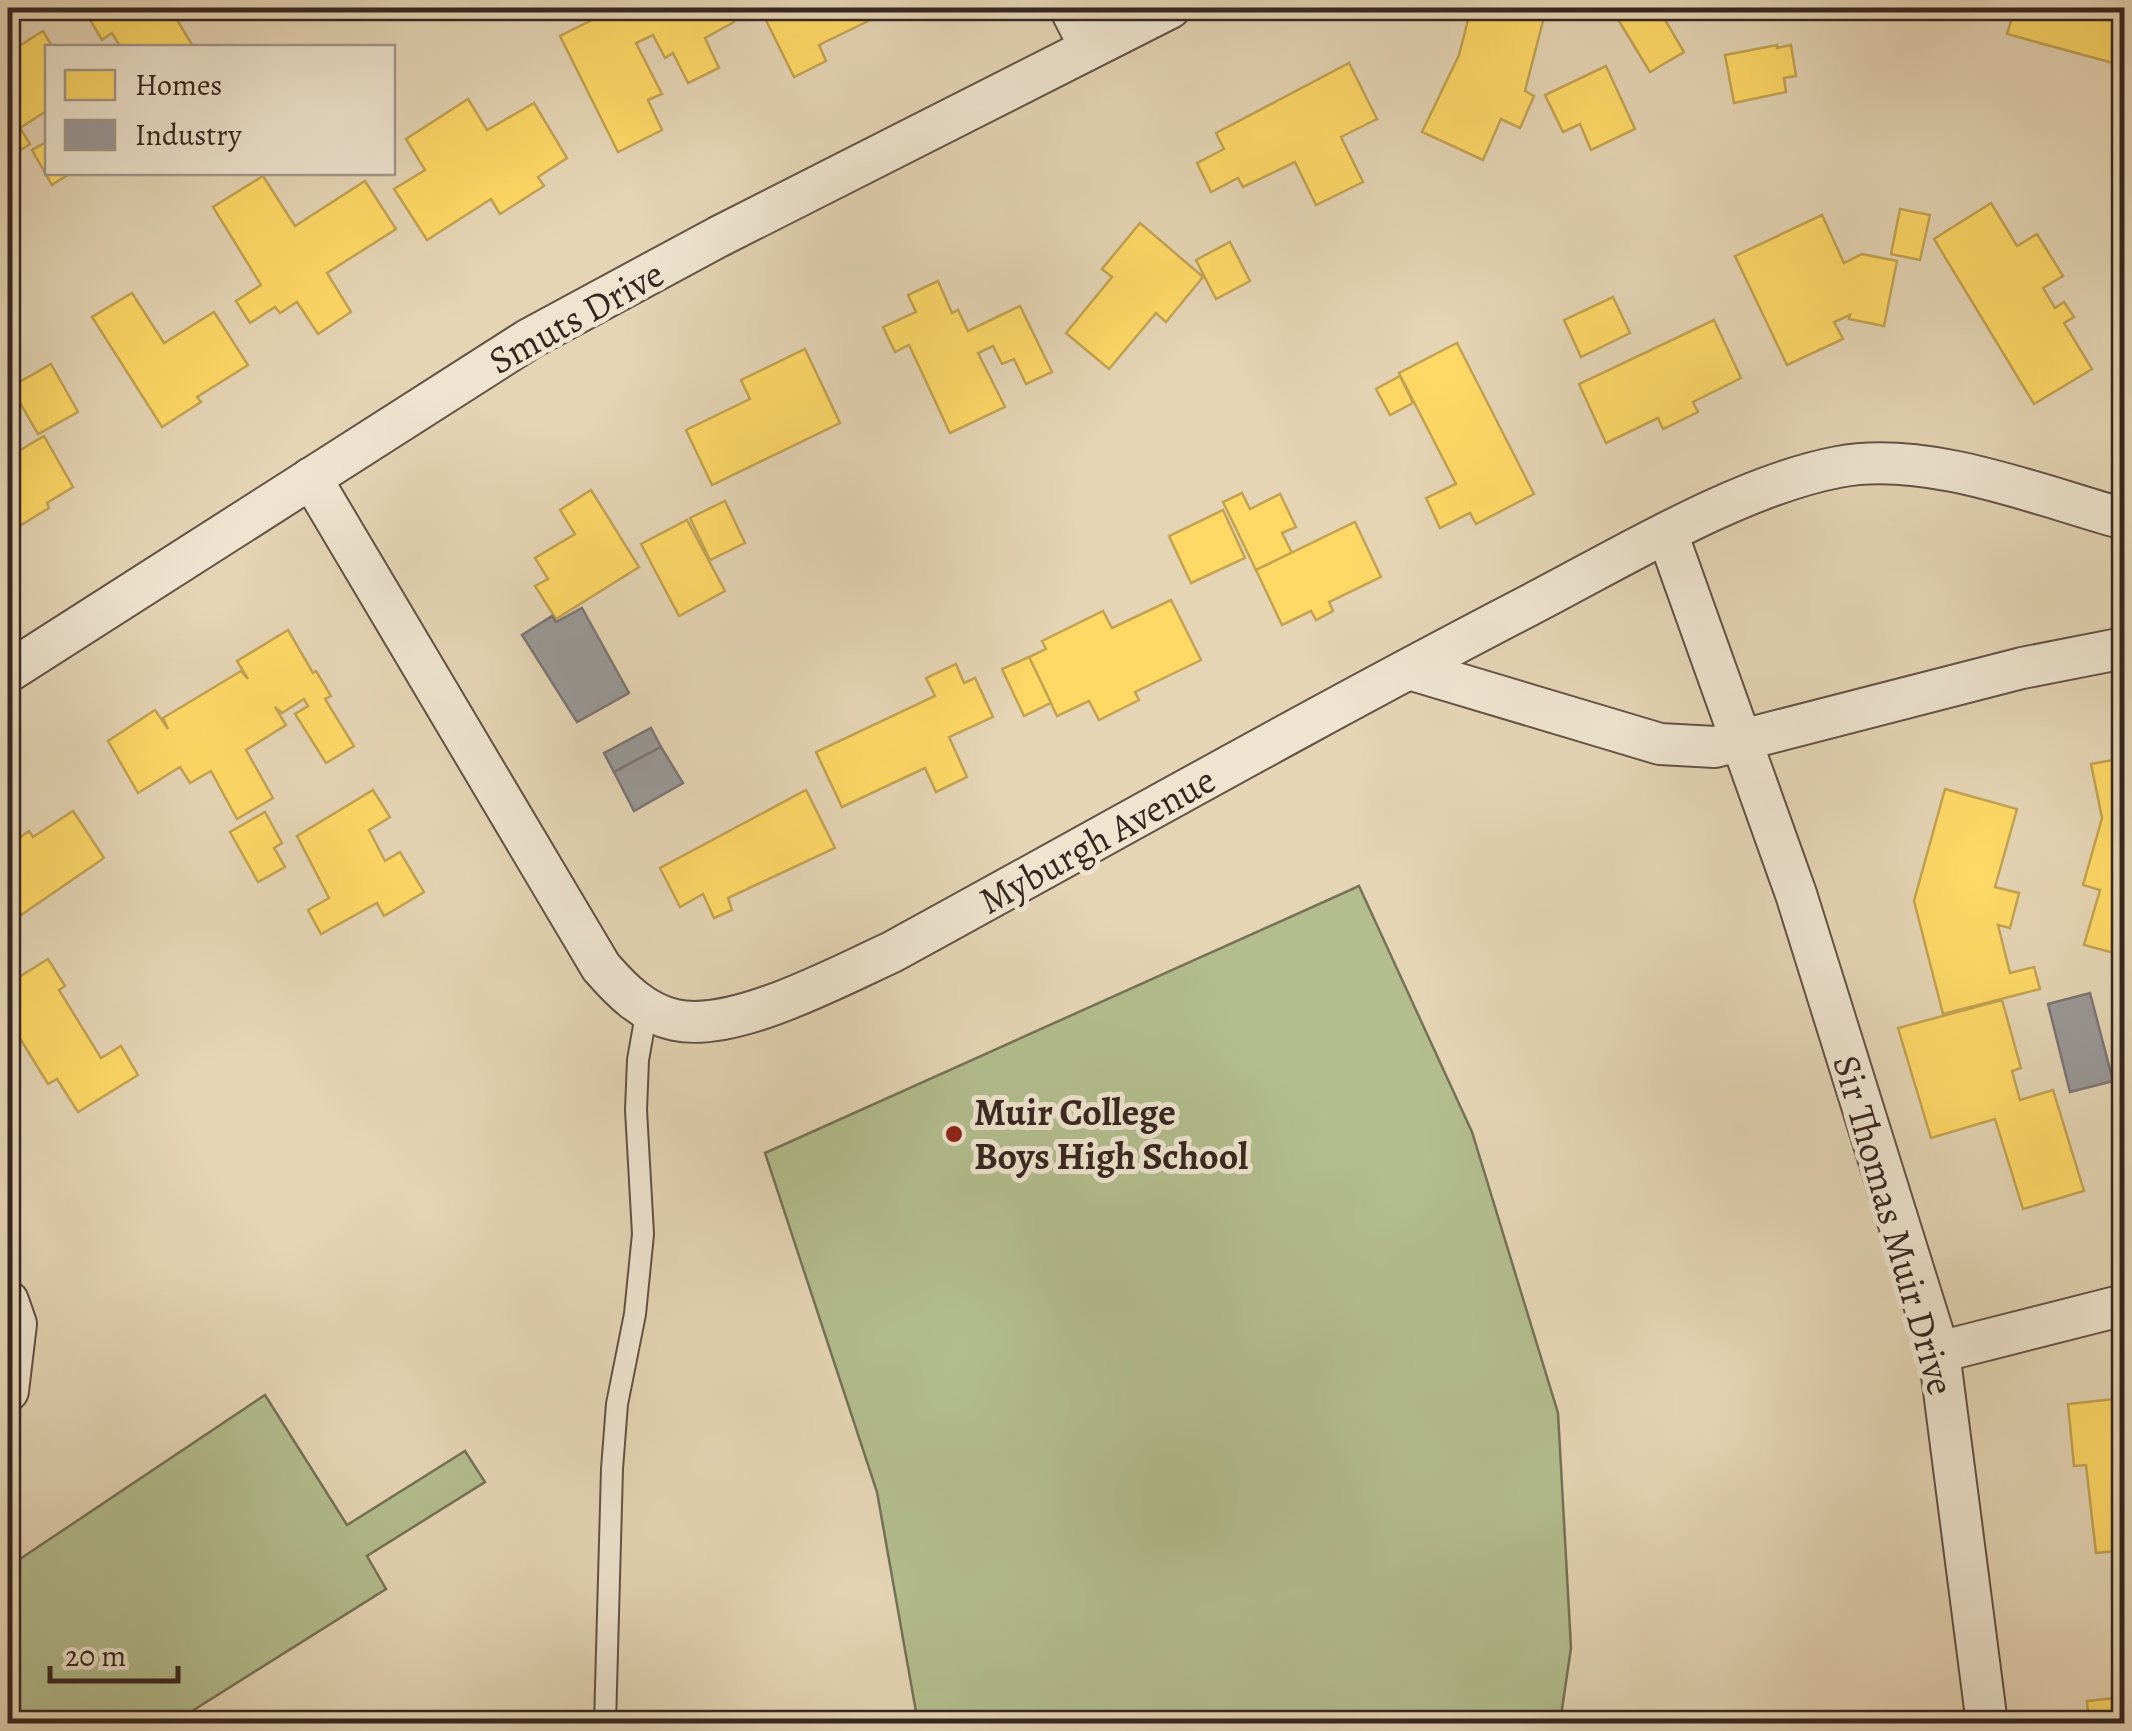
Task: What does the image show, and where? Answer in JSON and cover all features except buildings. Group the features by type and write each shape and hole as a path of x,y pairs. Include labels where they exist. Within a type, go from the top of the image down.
{"street":[{"path":"1070,8 1090,47"},
{"name":"Smuts Drive","path":"8,672 530,339 718,238 1170,8"},
{"name":"Myburgh Avenue","path":"310,478 601,967 624,993 647,1009 674,1020 706,1021 796,996 892,952 1409,669 1668,533 1784,483 1838,467 1922,464 2124,519"},
{"name":"Sir Thomas Muir Drive","path":"1668,533 1796,894 1939,1352 1987,1724"},
{"path":"1409,669 1660,744 1691,748 1715,747 2022,668 2124,648"},
{"path":"8,1301 16,1324 8,1391"},
{"path":"1939,1352 2124,1304"}],"lane":[{"path":"605,1724 617,1404 641,1270 643,1234 636,1110 638,1060 647,1009"}],"green space":[{"path":"1359,886 1472,1132 1558,1413 1571,1648 1560,1723 918,1723 877,1492 765,1153"},
{"path":"265,1395 347,1525 465,1451 485,1482 367,1556 386,1589 173,1723 8,1723 8,1567"}],"place":[{"name":"Muir College Boys High School","path":"954,1134"}]}
